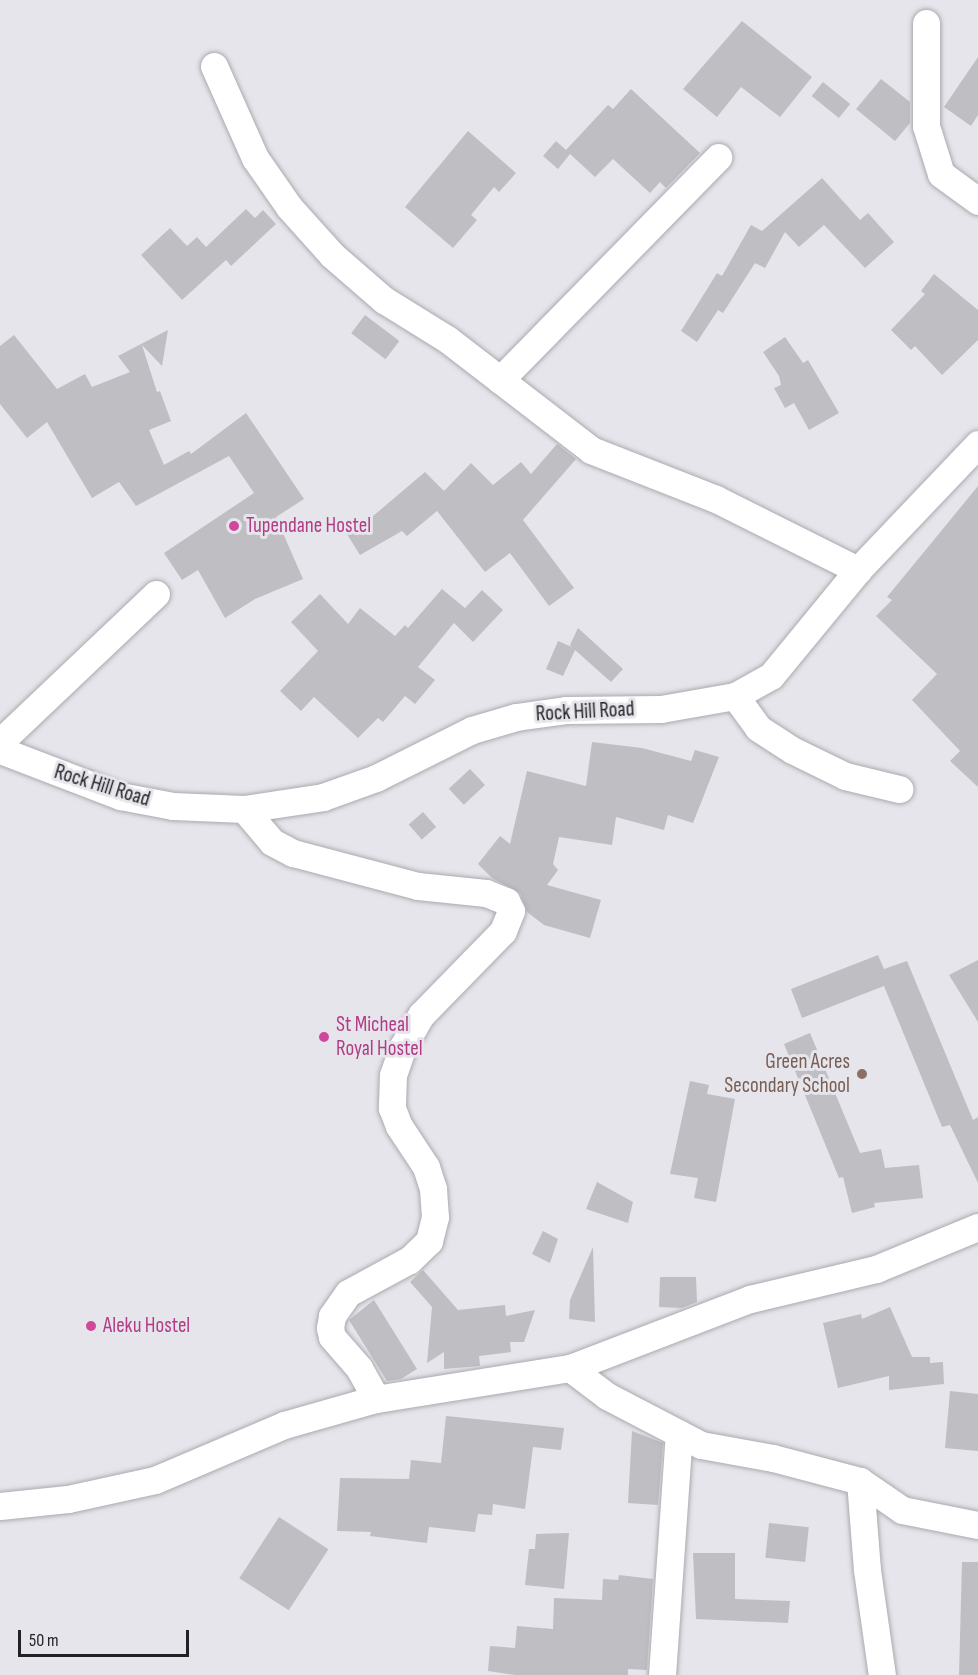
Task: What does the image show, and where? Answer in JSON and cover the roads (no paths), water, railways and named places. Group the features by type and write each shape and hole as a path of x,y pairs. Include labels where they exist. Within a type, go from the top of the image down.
{"street":[{"path":"926,23 926,126 941,174 978,201"},
{"path":"214,66 255,158 289,207 318,239 384,300 447,339 591,450 716,499 858,570"},
{"path":"500,380 718,157"},
{"name":"Rock Hill Road","path":"0,750 120,796 173,806 244,809 323,797 376,778 472,730 516,717 566,710 661,709 735,696 771,676 858,570 978,444"},
{"path":"0,742 156,594"},
{"path":"735,696 758,728 792,750 845,776 899,789"},
{"path":"244,809 272,842 293,853 418,886 486,893 506,901 511,910 503,931 421,1016 403,1046 393,1075 392,1108 399,1126 426,1167 433,1189 435,1217 429,1241 409,1260 348,1293 332,1316 330,1328 376,1399"},
{"path":"0,1506 68,1499 155,1480 284,1425 376,1399 570,1368 750,1299 876,1269 978,1227"},
{"path":"570,1368 607,1396 701,1445 773,1458 861,1481 902,1510 978,1525"},
{"path":"662,1675 679,1434"},
{"path":"861,1481 867,1570 882,1675"}],"place":[{"name":"Tupendane Hostel","path":"234,526"},
{"name":"St Micheal Royal Hostel","path":"324,1037"},
{"name":"Green Acres Secondary School","path":"862,1074"},
{"name":"Aleku Hostel","path":"91,1326"}]}
